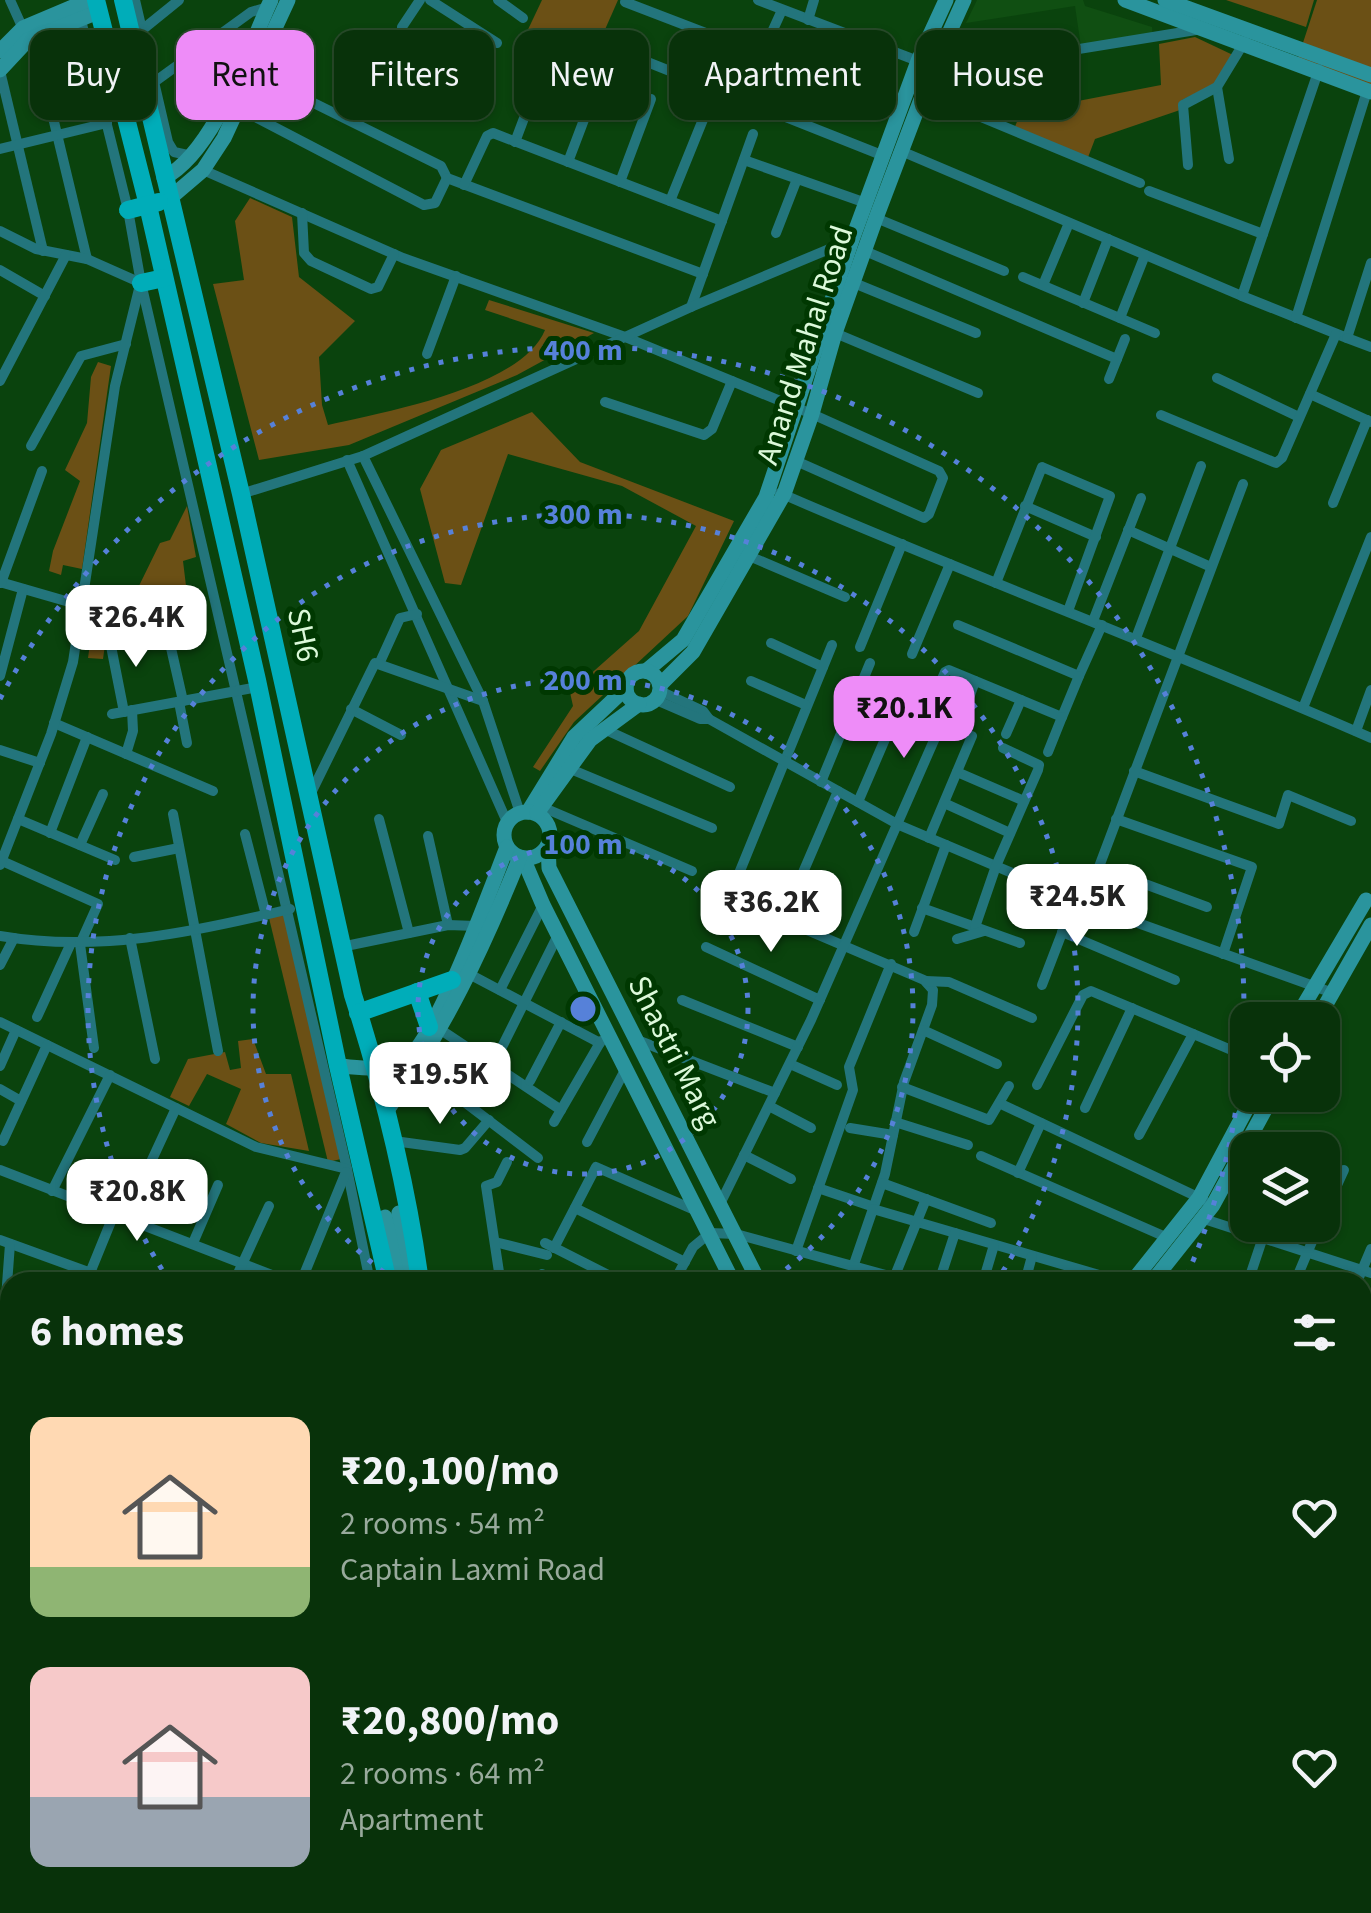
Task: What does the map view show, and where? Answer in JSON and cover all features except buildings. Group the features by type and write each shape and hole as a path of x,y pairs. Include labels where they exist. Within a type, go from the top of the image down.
{"main road":[{"name":"SH6","path":"123,0 132,30"},
{"path":"275,30 288,0"},
{"name":"Anand Mahal Road","path":"932,30 946,0"},
{"name":"Anand Mahal Road","path":"950,30 964,0"},
{"path":"1125,0 1203,29 1246,38"},
{"path":"1165,0 1246,38 1370,86"},
{"path":"122,188 164,178 182,168 192,156 218,116 270,3"},
{"path":"0,51 88,7"},
{"path":"0,71 23,38"},
{"name":"Anand Mahal Road","path":"646,671 683,640 796,461 804,411 852,240 916,67"},
{"name":"Anand Mahal Road","path":"659,692 694,652 749,556 777,491 916,112"},
{"path":"126,120 258,686 296,908 354,1168 392,1215 407,1272"},
{"name":"SH6","path":"155,120 164,178 241,494 342,947 393,1141 392,1215 416,1272"},
{"path":"128,210 169,200 203,170 231,120"},
{"path":"141,283 164,278"},
{"path":"527,814 547,824 548,845 538,855 517,854 504,837 527,814 568,768 590,740 659,692 655,676 646,671 630,677 626,688 574,737 527,814"},
{"path":"626,688 638,704"},
{"name":"Shastri Marg","path":"548,845 549,868 754,1272"},
{"path":"461,978 476,926 517,854"},
{"path":"386,1112 461,978 517,854"},
{"name":"Shastri Marg","path":"517,854 603,1037 626,1068 728,1272"},
{"path":"1306,1002 1369,898"},
{"path":"1328,1002 1371,926"},
{"path":"358,1012 461,978"},
{"path":"417,992 435,1029"},
{"path":"330,1065 375,1067 413,1063"},
{"path":"1140,1272 1168,1238 1206,1207 1247,1112"},
{"path":"1159,1272 1206,1207 1263,1112"},
{"path":"389,1272 392,1215"},
{"path":"392,1215 397,1272"}],"street":[{"path":"0,12 9,0"},
{"path":"9,0 23,38 30,46"},
{"path":"135,0 142,30 179,0"},
{"path":"402,27 420,0"},
{"path":"430,0 497,42"},
{"path":"498,0 522,18"},
{"path":"758,0 916,60"},
{"path":"808,20 814,0"},
{"path":"625,2 700,30"},
{"path":"156,81 251,12 270,3"},
{"path":"773,30 782,10"},
{"path":"1079,49 1203,29"},
{"path":"1188,165 1182,106 1217,88 1246,38"},
{"path":"1242,296 1320,65"},
{"path":"0,71 43,250"},
{"path":"1296,318 1370,86"},
{"path":"1217,88 1229,159"},
{"path":"620,182 651,98"},
{"path":"314,103 441,166 448,178 701,280 719,295"},
{"path":"896,106 901,108"},
{"path":"156,107 170,148 180,155 192,156"},
{"path":"53,120 87,259"},
{"path":"0,936 76,944 195,932 296,908 238,690 106,120"},
{"path":"261,120 424,205 435,203 448,178"},
{"path":"514,142 523,120"},
{"path":"568,162 584,120"},
{"path":"670,201 703,120"},
{"path":"794,120 884,156"},
{"path":"986,120 1263,234"},
{"path":"0,149 107,123"},
{"path":"464,184 490,134 722,220"},
{"path":"691,307 753,134"},
{"path":"901,152 1371,347"},
{"path":"744,160 866,203"},
{"path":"203,170 394,254 625,336 804,411 938,472 943,478 928,514 920,517 796,461"},
{"path":"776,233 798,179"},
{"path":"302,213 304,254 371,289 378,287 394,254"},
{"path":"1043,286 1069,223"},
{"path":"241,494 363,456 625,336 852,240 874,224 1004,271"},
{"path":"0,231 43,250 87,259 141,283"},
{"path":"1084,303 1108,240"},
{"path":"865,252 1116,359"},
{"path":"0,381 66,255"},
{"path":"1120,318 1145,255"},
{"path":"1160,415 1272,463 1282,458 1341,336 1371,263"},
{"path":"2,276 45,296"},
{"path":"427,354 456,276"},
{"path":"1023,277 1155,333"},
{"path":"36,1017 98,909 96,902 1,863 74,662 115,386 141,283"},
{"path":"854,283 976,333"},
{"path":"834,333 978,393"},
{"path":"1109,379 1124,338"},
{"path":"31,446 81,356 126,344"},
{"path":"0,351 12,358"},
{"path":"1218,378 1299,418"},
{"path":"605,402 704,435 712,429 732,381"},
{"path":"1310,394 1369,421 1333,502"},
{"path":"363,456 484,701 527,814"},
{"path":"347,460 451,688 527,814 692,871"},
{"path":"1136,638 1201,466"},
{"path":"996,584 1042,467 1108,494 1110,499 1068,612"},
{"path":"42,471 0,582 83,606"},
{"path":"1042,985 1062,932 1099,867 1242,484"},
{"path":"777,491 996,584 1177,654 1371,738"},
{"path":"1048,752 1141,498"},
{"path":"1025,506 1096,537"},
{"path":"1128,530 1210,567"},
{"path":"1303,708 1371,537"},
{"path":"860,647 902,544"},
{"path":"749,556 845,597"},
{"path":"912,654 950,564"},
{"path":"0,676 23,589"},
{"path":"308,798 370,667 380,662 400,618 417,614"},
{"path":"958,624 1079,676"},
{"path":"166,626 186,743"},
{"path":"110,636 122,712 133,731 126,754"},
{"path":"771,643 823,667"},
{"path":"832,645 731,893 734,899 926,981 949,982 1032,1018"},
{"path":"380,662 484,701"},
{"path":"821,782 870,663"},
{"path":"934,698 946,670 1062,717"},
{"path":"751,680 806,705"},
{"path":"963,715 975,681"},
{"path":"122,712 258,686"},
{"path":"858,802 907,688"},
{"path":"1356,731 1371,690"},
{"path":"659,692 704,711 709,718 899,825 1080,902 1333,994"},
{"path":"1006,734 1020,700"},
{"path":"351,709 401,736"},
{"path":"720,1202 846,944 946,713"},
{"path":"54,723 212,791"},
{"path":"604,729 730,787"},
{"path":"929,838 972,736"},
{"path":"50,833 87,737"},
{"path":"979,929 996,866 1039,764 1003,748"},
{"path":"0,750 40,763"},
{"path":"568,768 712,828"},
{"path":"1134,771 1279,824 1288,796 1351,821"},
{"path":"957,772 1024,801"},
{"path":"784,918 838,791"},
{"path":"80,845 103,794"},
{"path":"944,803 1010,833"},
{"path":"173,814 218,1051"},
{"path":"1116,818 1252,867 1223,954"},
{"path":"379,819 409,933"},
{"path":"18,820 116,860"},
{"path":"245,834 266,915"},
{"path":"428,836 448,925"},
{"path":"914,932 946,845"},
{"path":"134,857 179,848"},
{"path":"1099,867 1207,907"},
{"path":"500,990 543,905"},
{"path":"922,908 1020,944"},
{"path":"342,947 448,925 476,926"},
{"path":"957,939 979,929"},
{"path":"1062,932 1175,980"},
{"path":"496,1056 558,935"},
{"path":"0,965 14,938"},
{"path":"130,938 155,1059"},
{"path":"76,944 94,1048"},
{"path":"706,947 820,1000"},
{"path":"796,1251 853,1090 848,1067 890,964"},
{"path":"461,978 500,990 561,1022 603,1037 555,1110 554,1122"},
{"path":"854,1266 882,1183 902,1087 934,998 926,981"},
{"path":"1037,1085 1086,992 1095,992 1230,1049"},
{"path":"682,1000 798,1047"},
{"path":"1085,1108 1132,1008"},
{"path":"0,1022 256,1147 354,1168"},
{"path":"530,1082 561,1022"},
{"path":"435,1029 555,1110"},
{"path":"0,1066 16,1030"},
{"path":"923,1030 997,1064"},
{"path":"1139,1135 1193,1034"},
{"path":"637,1040 775,1094"},
{"path":"4,1141 47,1045"},
{"path":"413,1063 538,1158"},
{"path":"790,1064 837,1085"},
{"path":"587,1142 626,1068"},
{"path":"52,1191 110,1076"},
{"path":"902,1087 984,1119 992,1117 1009,1086"},
{"path":"0,1089 22,1101"},
{"path":"1000,1104 1230,1218"},
{"path":"769,1106 811,1128"},
{"path":"91,1272 176,1108"},
{"path":"393,1141 460,1150 489,1120"},
{"path":"895,1122 968,1145"},
{"path":"1018,1173 1041,1123"},
{"path":"850,1128 892,1135"},
{"path":"744,1155 791,1179"},
{"path":"980,1156 1168,1238"},
{"path":"498,1272 486,1186 497,1182 507,1162"},
{"path":"549,1249 592,1172 602,1167 700,1212"},
{"path":"306,1272 354,1168"},
{"path":"354,1168 369,1272"},
{"path":"0,1170 267,1272"},
{"path":"1340,1179 1344,1170"},
{"path":"882,1183 991,1223"},
{"path":"192,1243 218,1185"},
{"path":"818,1188 916,1222 1086,1272"},
{"path":"896,1272 926,1198"},
{"path":"239,1272 270,1206"},
{"path":"575,1208 685,1262"},
{"path":"679,1272 693,1247 710,1233 736,1234 874,1272"},
{"path":"942,1272 956,1233"},
{"path":"4,1272 5,1242 87,1272"},
{"path":"495,1242 549,1249 600,1272"},
{"path":"1250,1272 1258,1242"},
{"path":"1284,1242 1367,1272 1371,1249"},
{"path":"1299,1272 1312,1242"},
{"path":"986,1272 994,1245"},
{"path":"1027,1272 1032,1256"},
{"path":"1070,1272 1071,1268"}],"shaded area":[{"path":"542,0 618,0 605,30 528,30"},
{"path":"977,0 1083,0 1085,6 1152,27 1153,37 1081,47 1075,6 966,23"},
{"path":"1226,0 1314,0 1306,27"},
{"path":"1317,0 1371,0 1371,91 1296,64"},
{"path":"1195,37 1233,55 1214,85 1182,100 1180,110 1095,139 1087,160 1014,129 1018,120 1079,120 1079,101 1161,85 1159,44"},
{"path":"250,198 292,217 299,277 355,321 319,357 322,405 328,425 449,394 509,367 531,350 545,330 485,310 489,300 594,333 517,375 349,445 259,460 213,284 244,280 235,221"},
{"path":"98,362 111,366 82,569 63,565 61,575 49,571 53,551 80,481 65,470 87,423 91,377"},
{"path":"532,412 580,462 734,521 688,616 574,722 540,771 533,767 573,706 569,688 551,683 550,669 586,678 639,631 696,526 622,486 508,454 461,585 445,583 420,489 441,450"},
{"path":"187,506 196,557 183,561 187,594 147,628 108,624 103,659 88,658 98,585 136,592 160,543 170,540"},
{"path":"286,914 341,1159 328,1162 269,918"},
{"path":"253,1039 266,1074 291,1074 309,1151 261,1143 226,1124 241,1089 207,1074 189,1106 170,1097 188,1059 225,1052 230,1070 241,1068 238,1041"}]}
